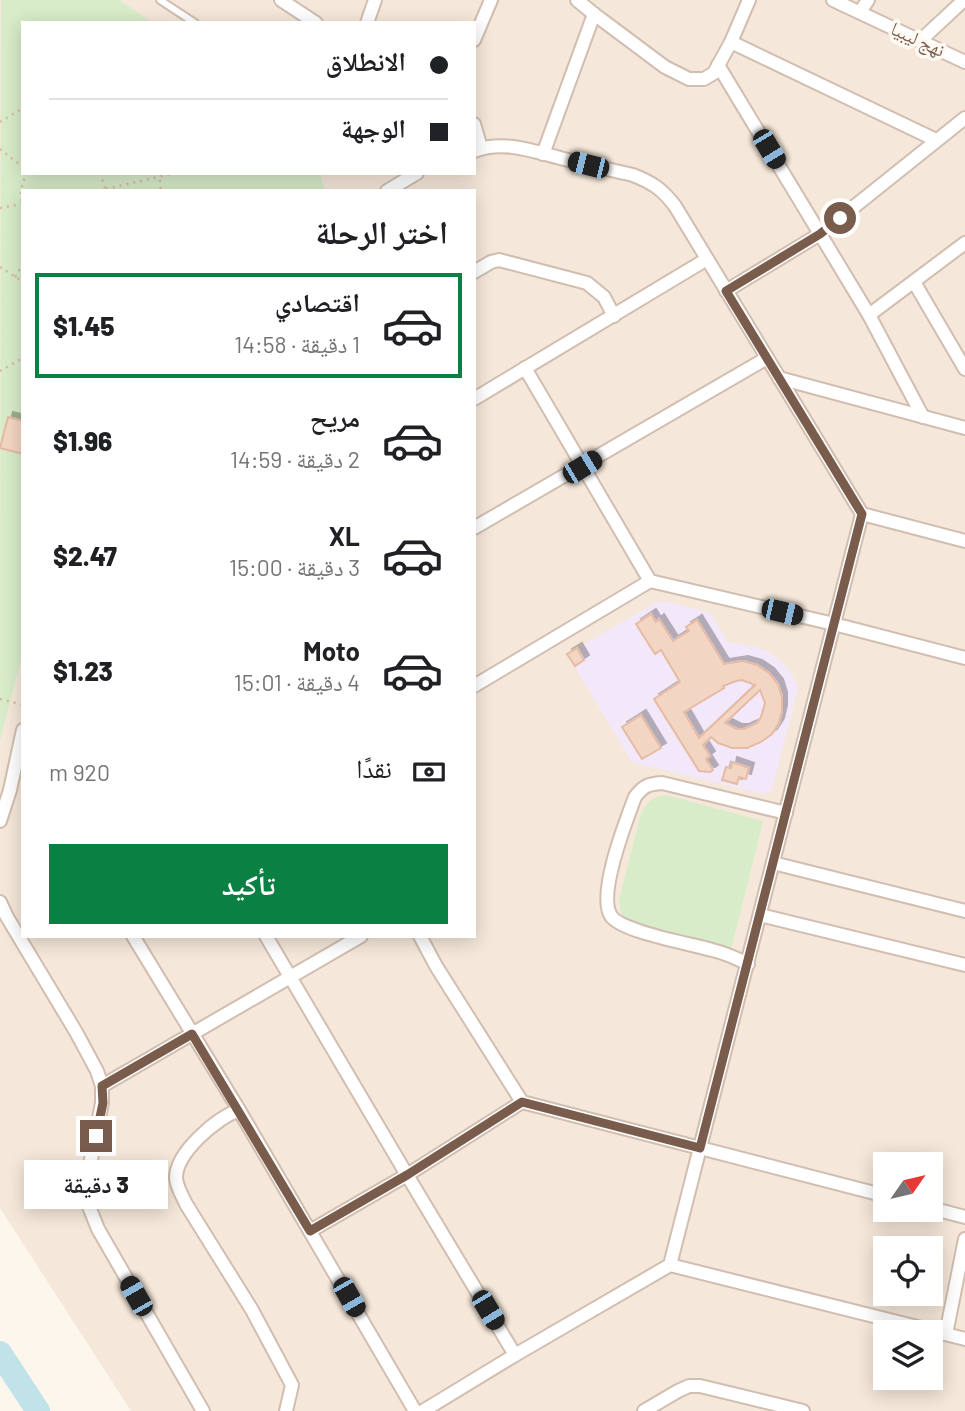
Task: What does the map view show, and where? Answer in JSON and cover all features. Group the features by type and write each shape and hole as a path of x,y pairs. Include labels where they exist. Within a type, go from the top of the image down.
{"street":[{"path":"281,0 313,21"},
{"path":"368,21 375,0"},
{"path":"476,35 491,0"},
{"path":"577,0 665,67 690,79 704,79 714,73 749,0"},
{"name":"نهج ليبيا","path":"833,0 965,62"},
{"path":"860,12 868,0"},
{"path":"921,40 964,0"},
{"path":"543,154 594,14"},
{"path":"731,42 936,140"},
{"path":"718,65 869,315 923,417"},
{"path":"726,291 820,234 965,118"},
{"path":"478,149 518,147 633,176 662,190 708,259 862,514 965,541"},
{"path":"390,189 412,175"},
{"path":"869,315 965,243"},
{"path":"476,398 708,259"},
{"path":"476,271 499,260 587,283 604,297 614,316"},
{"path":"914,282 965,369"},
{"path":"476,527 767,358"},
{"path":"525,368 650,581"},
{"path":"779,378 965,428"},
{"path":"670,1265 862,514"},
{"path":"476,685 650,581 965,658"},
{"path":"0,821 21,739"},
{"path":"747,964 715,950 642,932 620,923 610,914 607,902 608,883 635,797 646,785 662,783 786,813"},
{"path":"773,863 965,911"},
{"path":"0,902 6,917 76,1032 102,1086 103,1103 86,1185 88,1205 98,1229 203,1411"},
{"path":"760,915 965,965"},
{"path":"134,938 239,1110 415,1411"},
{"path":"267,938 515,1355"},
{"path":"102,1086 357,938"},
{"path":"421,938 522,1102 873,1193"},
{"path":"310,1231 407,1175 522,1102"},
{"path":"239,1110 222,1118 202,1135 181,1161 176,1179 178,1189 252,1310 292,1385 286,1411"},
{"path":"943,1211 965,1217"},
{"path":"946,1334 965,1239"},
{"path":"423,1411 670,1265 965,1339"},
{"path":"644,1411 678,1391 690,1386 700,1386 803,1411"}],"lane":[{"path":"160,0 192,21"}],"path":[{"path":"0,122 21,109"},
{"path":"0,149 21,165"},
{"path":"110,189 159,175"},
{"path":"0,208 21,206"},
{"path":"0,267 21,281"},
{"path":"15,277 21,267"},
{"path":"0,371 21,359"},
{"path":"0,699 21,704"}],"shaded area":[{"path":"0,0 965,0 965,1411 131,1411 0,1208"},
{"path":"659,601 710,613 728,642 769,652 781,661 793,676 798,688 772,790 765,794 758,793 632,762 567,654"}],"green space":[{"path":"1,0 119,0 150,21 21,21 21,175 321,175 324,189 21,189 21,660 0,741"},
{"path":"666,795 763,821 731,949 630,922 621,913 619,900 641,813 651,801"}],"building":[{"path":"8,417 21,420 21,453 0,448"},
{"path":"651,614 656,622 659,619 673,641 689,631 686,627 697,620 724,664 743,661 757,665 769,673 778,684 782,697 779,723 772,734 747,748 732,748 711,737 703,745 710,756 706,759 713,770 699,771 654,699 680,682 661,650 655,654 636,624","holes":["742,680 755,685 699,738 684,712 724,688 723,686","760,690 765,703 757,723 744,729 737,729 725,723"]},
{"path":"577,648 584,660 575,666 567,654"},
{"path":"641,715 661,748 642,759 622,727"},
{"path":"732,762 749,768 746,779 739,777 737,784 722,780 726,767 731,768"}],"waterway":[{"path":"0,1353 38,1411"}],"route":[{"path":"96,1136 103,1103 102,1086 192,1034 310,1231 407,1175 522,1102 700,1148 862,514 726,291 820,234 840,218"}]}
